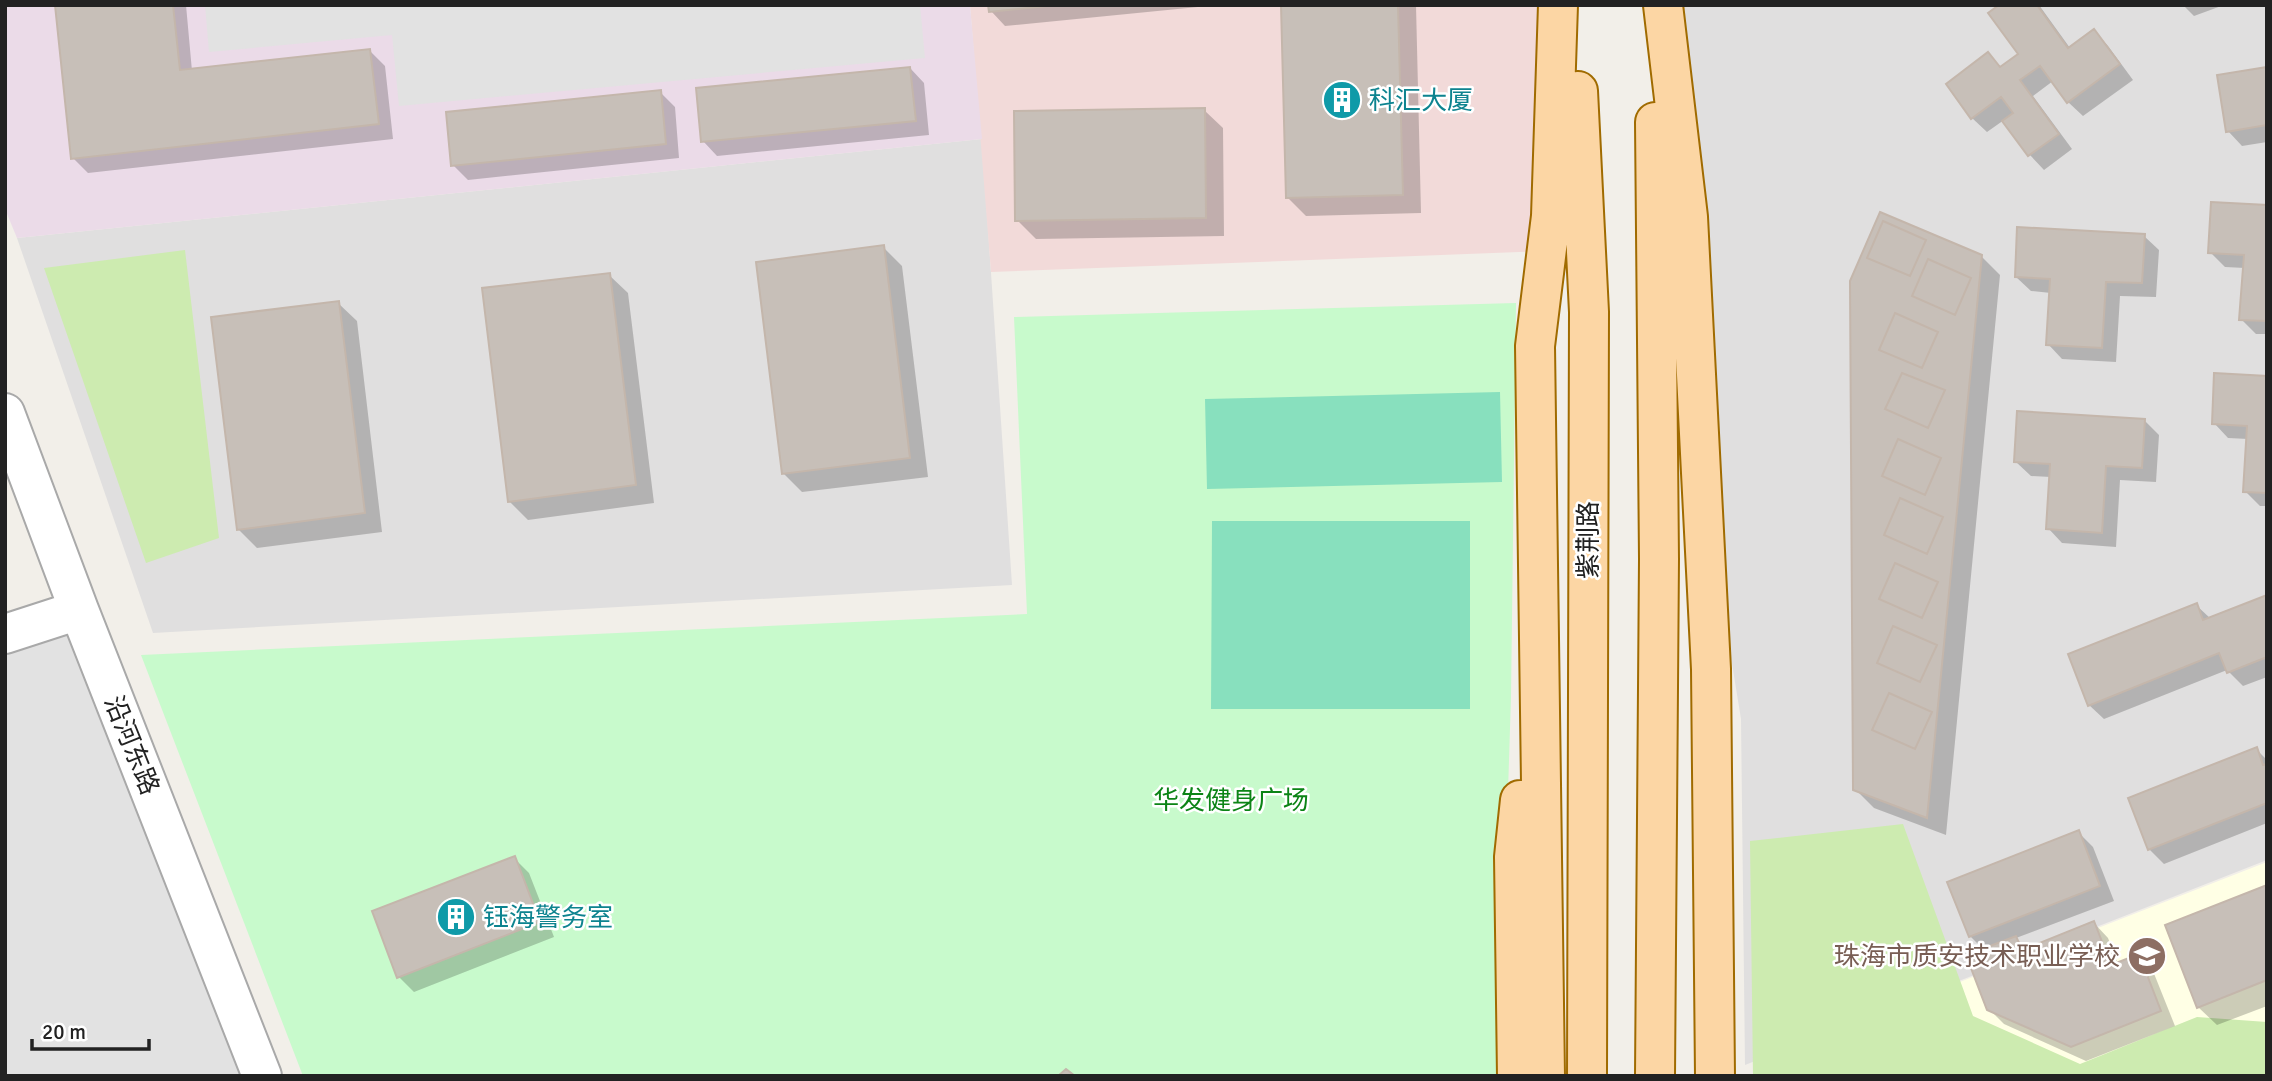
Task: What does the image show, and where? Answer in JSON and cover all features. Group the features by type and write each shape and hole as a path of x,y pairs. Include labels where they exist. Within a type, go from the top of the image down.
{"main road":[{"path":"1545,1076 1535,346 1551,216 1558,5"},
{"name":"紫荆路","path":"1574,5 1589,312 1587,1076"},
{"path":"1654,5 1659,559 1655,1076"},
{"path":"1663,5 1688,217 1711,670 1715,1076"},
{"path":"1703,512 1735,720 1738,1076"},
{"path":"1517,1076 1514,857 1538,645"}],"street":[{"name":"沿河东路","path":"5,413 79,610 262,1076"},
{"path":"5,634 79,610"}],"shaded area":[{"path":"5,5 970,5 982,139 17,238 5,209"},
{"path":"205,5 920,5 925,58 399,106 392,35 209,52"},
{"path":"970,5 1557,5 1547,251 991,272"},
{"path":"1666,5 2267,5 2267,860 1745,1065 1741,719 1707,510"},
{"path":"982,139 1012,585 153,633 17,238"},
{"path":"71,631 247,1076 5,1076 5,653"},
{"name":"珠海市质安技术职业学校","path":"2267,862 2267,1064 2222,1076 1787,1076 1786,1050"}],"green space":[{"path":"185,250 219,538 146,563 44,268"},
{"name":"华发健身广场","path":"1516,303 1511,697 1499,1076 303,1076 141,655 1027,614 1014,317"},
{"path":"1500,392 1502,482 1207,489 1205,399"},
{"path":"1212,521 1470,521 1470,709 1211,709"},
{"path":"1903,824 1973,1016 2080,1064 2197,1017 2267,1022 2267,1076 1753,1076 1750,841"}],"building":[{"path":"55,5 173,5 180,70 370,49 379,124 71,159"},
{"path":"988,5 1057,5 989,12"},
{"name":"科汇大厦","path":"1281,5 1398,5 1403,195 1286,198"},
{"path":"1999,5 2037,5 2068,48 2094,29 2120,64 2067,103 2040,66 2020,80 2059,134 2028,156 2002,121 2013,113 2001,97 1971,119 1946,84 1988,52 2000,67 2018,54 1988,13"},
{"path":"910,67 916,121 701,142 696,88"},
{"path":"2267,67 2267,125 2226,132 2217,75"},
{"path":"661,90 666,144 451,166 446,112"},
{"path":"1205,108 1206,218 1015,221 1014,111"},
{"path":"2211,202 2267,205 2267,321 2239,320 2244,255 2208,253"},
{"path":"1880,212 1982,255 1927,818 1853,790 1850,281"},
{"path":"1883,221 1926,240 1910,276 1867,258"},
{"path":"2017,227 2145,234 2142,283 2106,282 2102,348 2046,345 2050,279 2015,277"},
{"path":"884,245 910,458 782,474 756,262"},
{"path":"1928,259 1971,278 1955,315 1912,296"},
{"path":"610,273 636,485 508,502 482,288"},
{"path":"339,301 365,513 237,530 211,317"},
{"path":"1895,313 1938,332 1922,368 1879,350"},
{"path":"1902,373 1945,390 1928,428 1885,409"},
{"path":"2214,373 2267,376 2267,493 2243,492 2247,426 2212,424"},
{"path":"2017,411 2145,419 2142,468 2106,466 2102,533 2046,529 2050,464 2014,462"},
{"path":"1898,439 1941,458 1925,495 1882,476"},
{"path":"1900,498 1943,517 1927,554 1884,535"},
{"path":"1895,563 1938,582 1922,618 1879,599"},
{"path":"2267,595 2267,657 2227,673 2219,653 2088,706 2068,654 2197,603 2203,620"},
{"path":"1893,626 1937,645 1920,682 1877,663"},
{"path":"1889,693 1932,712 1915,749 1872,730"},
{"path":"2257,747 2263,765 2267,764 2267,803 2148,850 2128,798"},
{"path":"2079,830 2100,886 1969,937 1947,882"},
{"name":"钰海警务室","path":"515,856 540,922 397,978 372,911"},
{"path":"2267,885 2267,980 2197,1008 2165,925"},
{"path":"2094,921 2111,965 2139,954 2161,1011 2071,1047 1987,1010 1966,955 2016,936 2022,950"},
{"path":"1066,1069 1075,1076 1058,1076"}],"place":[{"name":"科汇大厦","path":"1342,100"},
{"name":"钰海警务室","path":"456,917"},
{"name":"珠海市质安技术职业学校","path":"2147,956"}]}
